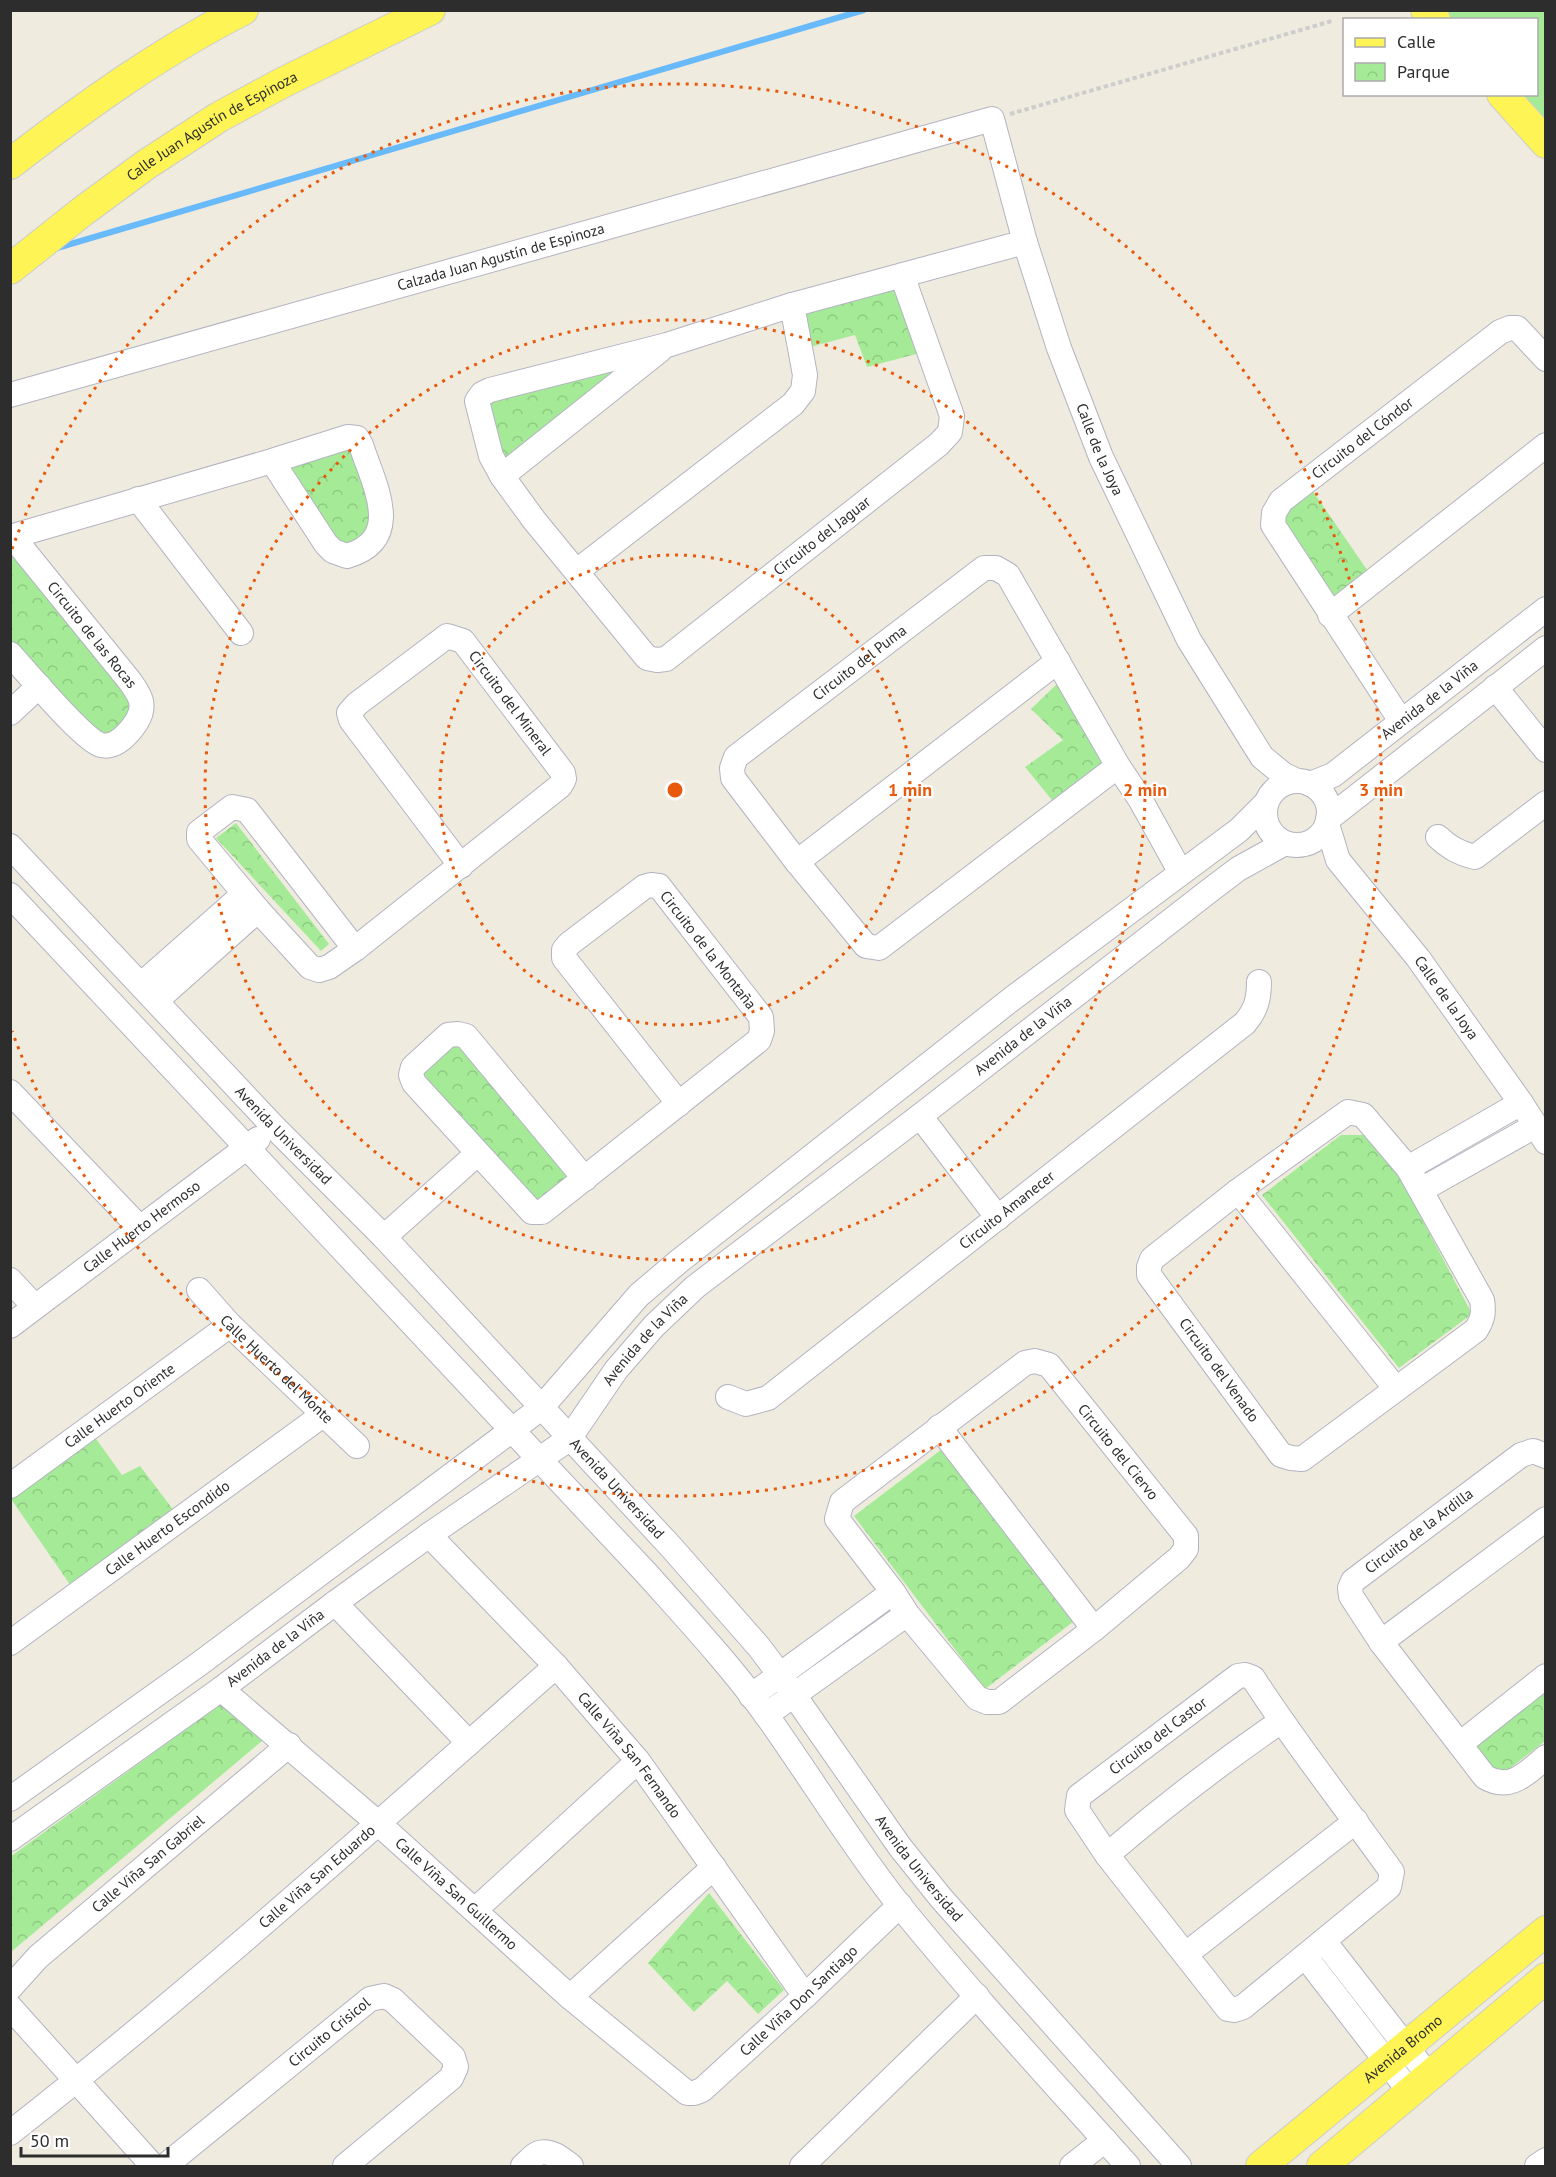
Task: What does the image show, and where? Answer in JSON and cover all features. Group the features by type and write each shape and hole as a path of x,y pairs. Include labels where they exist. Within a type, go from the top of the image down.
{"main road":[{"path":"10,164 93,100 243,10"},
{"name":"Calle Juan Agustín de Espinoza","path":"10,269 147,164 219,117 430,10"},
{"path":"1505,96 1545,143"},
{"name":"Avenida Bromo","path":"1261,2166 1545,1931"},
{"path":"1322,2166 1545,1978"}],"street":[{"name":"Calle de la Joya","path":"992,119 1025,242 1059,348 1101,457 1189,639 1262,757 1267,770 1268,800"},
{"name":"Calzada Juan Agustín de Espinoza","path":"10,395 992,119"},
{"name":"Circuito del Jaguar","path":"902,275 952,416 950,432 939,444 666,659 647,658 534,520 502,476 491,456 477,401 482,394 490,390 667,345 792,305 902,275 1025,242"},
{"path":"578,571 793,404 803,391 805,375 792,305"},
{"name":"Circuito del Cóndor","path":"1401,721 1273,525 1274,513 1281,501 1500,332 1517,328 1545,359"},
{"name":"Circuito del Jaguar","path":"502,476 667,345"},
{"name":"Circuito de las Rocas","path":"10,654 78,728 99,744 109,746 121,739 132,730 142,711 143,704 139,695 11,536 348,437 357,438 362,445 381,509 380,531 374,541 366,549 347,556 333,551 326,544 272,461"},
{"path":"1330,615 1545,445"},
{"path":"138,499 241,633"},
{"name":"Circuito del Puma","path":"1118,766 879,948 866,946 797,862 733,778 732,768 736,757 984,568 996,568 1008,575 1181,873"},
{"name":"Avenida de la Viña","path":"1304,783 1333,776 1545,609"},
{"name":"Circuito del Mineral","path":"355,949 247,810 232,807 200,832 200,839 251,902 310,967 320,970 329,967 355,949 460,866 560,786 564,779 563,773 463,640 447,636 357,704 350,713 351,720 460,866"},
{"path":"1268,800 1265,819 1272,833 1294,843 1317,837 1327,821 1545,648"},
{"path":"797,862 1058,662"},
{"path":"10,713 39,686"},
{"path":"1495,687 1545,750"},
{"name":"Calle de la Joya","path":"1262,757 1278,771 1304,783"},
{"path":"10,1800 199,1664 541,1408 639,1295 678,1262 1013,998 1239,830 1281,785 1304,783 1319,790 1328,808 1327,821"},
{"path":"1438,837 1448,847 1461,854 1475,857 1545,803"},
{"name":"Calle de la Joya","path":"1327,821 1338,860 1418,958 1521,1103 1540,1134"},
{"name":"Calle de la Joya","path":"1294,843 1338,860"},
{"name":"Avenida de la Viña","path":"10,1839 221,1689 429,1535 569,1438 616,1370 654,1326 696,1287 1238,869 1294,843"},
{"name":"Avenida Universidad","path":"10,846 274,1127 384,1237 672,1548 759,1647 795,1694 900,1847 941,1898 1179,2166"},
{"name":"Circuito de la Montaña","path":"585,1179 466,1036 448,1035 413,1067 411,1075 414,1083 477,1154 532,1212 537,1213 542,1212 585,1179 680,1104 759,1040 762,1023 761,1017 659,886 651,885 644,887 569,944 564,951 564,958 680,1104"},
{"path":"10,894 704,1638 766,1715 846,1832 900,1905 977,1996 1128,2166"},
{"path":"149,992 251,902"},
{"name":"Circuito Amanecer","path":"728,1397 746,1404 768,1398 1245,1023 1254,1012 1259,996 1259,982"},
{"path":"1013,998 1035,1025"},
{"path":"10,1092 140,1228"},
{"path":"1408,1168 1521,1103"},
{"name":"Circuito del Venado","path":"1348,1112 1363,1115 1408,1168 1421,1190 1482,1300 1484,1311 1482,1320 1476,1330 1302,1459 1281,1455 1149,1275 1152,1259 1238,1191 1348,1112"},
{"path":"920,1116 998,1218"},
{"name":"Calle Huerto Hermoso","path":"10,1326 274,1127"},
{"path":"1421,1190 1540,1134"},
{"path":"827,1145 846,1171"},
{"path":"384,1237 477,1154"},
{"path":"1238,1191 1396,1389"},
{"path":"10,1280 35,1307"},
{"name":"Calle Huerto del Monte","path":"199,1290 230,1325 357,1446"},
{"name":"Calle Huerto Oriente","path":"10,1486 230,1325"},
{"name":"Circuito del Ciervo","path":"1035,1361 1049,1365 1186,1536 1186,1550 1179,1558 1094,1629 999,1702 987,1702 977,1698 907,1614 893,1592 837,1519 842,1502 1024,1363 1035,1361"},
{"name":"Calle Huerto Escondido","path":"10,1643 324,1414"},
{"path":"939,1427 1094,1629"},
{"name":"Circuito de la Ardilla","path":"1545,1456 1533,1451 1521,1455 1353,1581 1350,1588 1351,1596 1382,1642 1485,1777 1495,1784 1509,1783 1545,1758"},
{"path":"1382,1642 1545,1519"},
{"name":"Calle Viña San Fernando","path":"429,1535 556,1666 638,1761 805,1996"},
{"path":"751,1696 893,1592"},
{"path":"335,1603 469,1743"},
{"path":"766,1715 907,1614"},
{"name":"Calle Viña San Eduardo","path":"10,2133 76,2081 379,1824 556,1666"},
{"name":"Circuito del Castor","path":"1245,1675 1253,1678 1281,1721 1356,1821 1392,1872 1389,1887 1243,2007 1234,2010 1228,2009 1107,1855 1077,1810 1079,1796 1238,1676 1245,1675"},
{"path":"1460,1744 1545,1676"},
{"name":"Calle Viña San Guillermo","path":"221,1689 379,1824 570,1997 687,2093 694,2094"},
{"path":"1107,1855 1220,1762 1281,1721"},
{"name":"Calle Viña San Gabriel","path":"10,1988 38,1957 289,1745"},
{"path":"475,1910 638,1761"},
{"path":"1186,1954 1356,1821"},
{"path":"570,1997 714,1867"},
{"name":"Calle Viña Don Santiago","path":"694,2094 702,2090 805,1996 900,1905"},
{"path":"1324,1941 1397,2055"},
{"path":"1305,1956 1397,2055 1420,2084"},
{"name":"Circuito Crisicol","path":"165,2166 370,1999 384,1996 393,2000 453,2057 456,2067 452,2078 345,2166"},
{"path":"802,2166 977,1996"},
{"path":"10,2007 153,2166"},
{"path":"1072,2166 1105,2140"},
{"path":"523,2166 539,2153 559,2156 571,2166"},
{"path":"1537,2166 1545,2160"}],"path":[{"path":"992,119 1332,21"}],"green space":[{"path":"1437,11 1545,11 1545,133 1513,96 1538,96 1538,18 1444,18"},
{"path":"899,276 920,353 867,367 855,335 806,348 796,310"},
{"path":"651,353 502,470 484,401"},
{"path":"354,440 377,523 371,541 331,546 281,463"},
{"path":"1310,487 1372,577 1330,610 1279,520"},
{"path":"10,543 138,711 103,740 11,645"},
{"path":"1060,681 1109,766 1060,810 1025,767 1063,740 1031,709"},
{"path":"236,823 329,944 321,951 216,838"},
{"path":"451,1039 465,1040 580,1180 541,1210 418,1077"},
{"path":"1341,1135 1364,1135 1400,1177 1472,1314 1399,1368 1262,1195"},
{"path":"94,1436 122,1475 140,1466 178,1516 73,1589 10,1496"},
{"path":"942,1449 1073,1622 985,1689 854,1516"},
{"path":"1545,1692 1545,1741 1499,1777 1476,1746"},
{"path":"225,1701 268,1736 11,1952 10,1857"},
{"path":"709,1893 784,1990 758,2014 727,1981 694,2012 648,1963"}],"waterway":[{"path":"57,248 864,10"}]}
